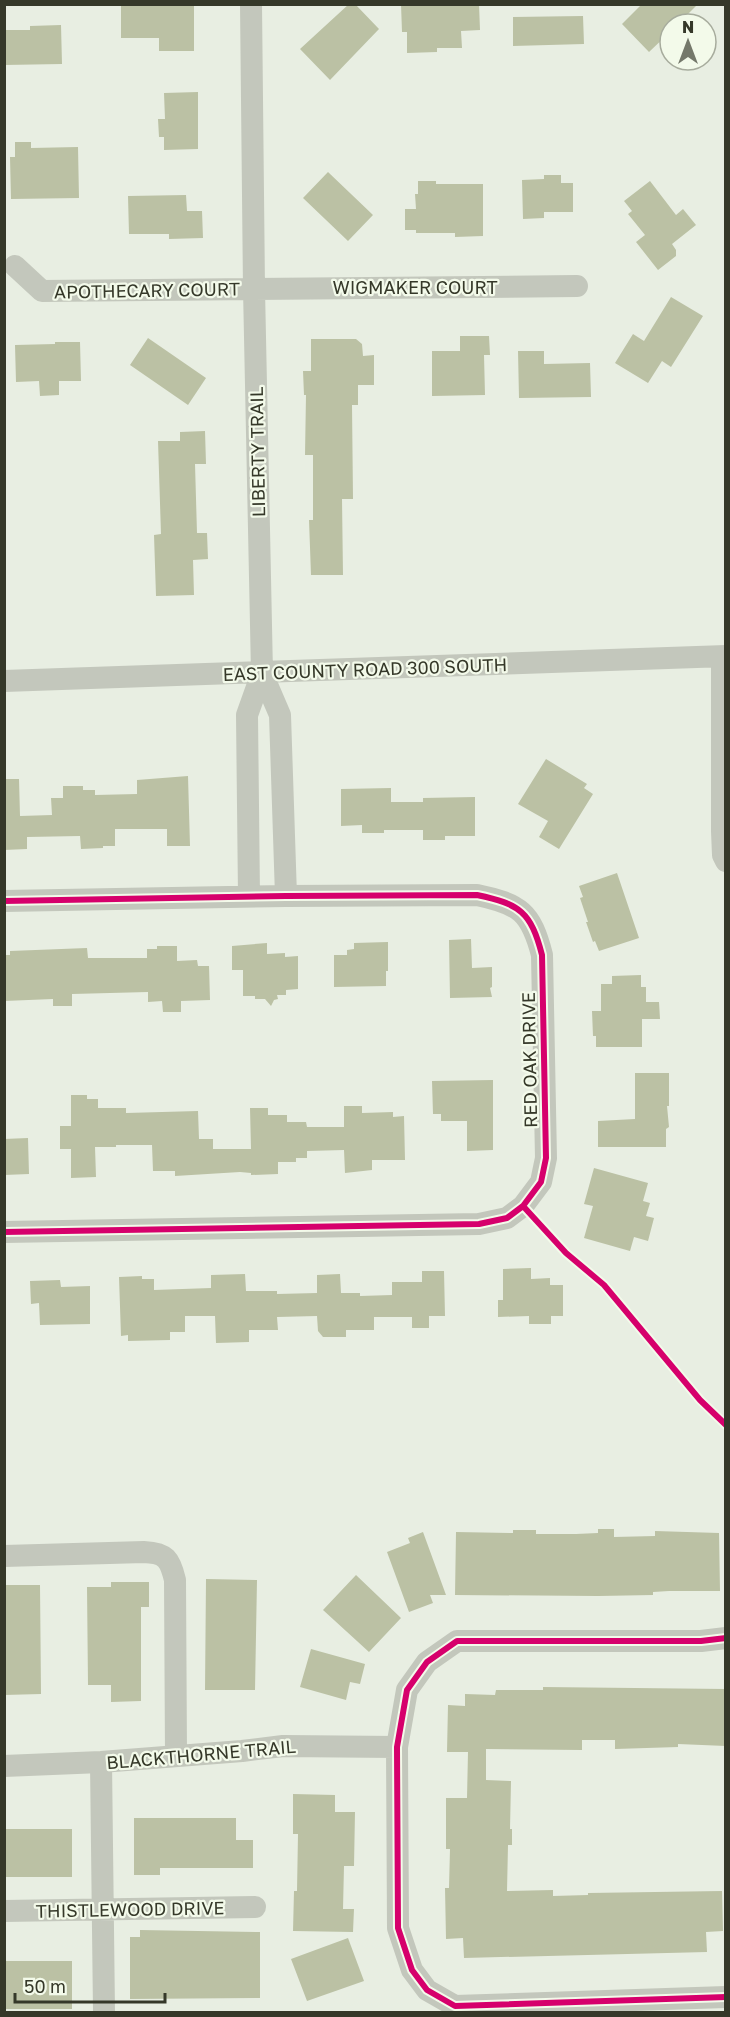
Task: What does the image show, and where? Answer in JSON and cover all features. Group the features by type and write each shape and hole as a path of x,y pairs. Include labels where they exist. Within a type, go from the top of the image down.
{"street":[{"name":"LIBERTY TRAIL","path":"251,4 262,673 280,715 286,896"},
{"name":"APOTHECARY COURT","path":"15,266 42,291 254,289"},
{"name":"WIGMAKER COURT","path":"254,289 577,286"},
{"name":"EAST COUNTY ROAD 300 SOUTH","path":"4,681 724,656"},
{"path":"724,656 722,831 723,855 726,861"},
{"path":"249,896 247,716 262,673"},
{"name":"RED OAK DRIVE","path":"4,902 249,896 477,895 504,900 522,912 536,930 542,955 546,1158 541,1182 523,1206 507,1218 479,1224 4,1232"},
{"path":"4,1556 144,1552 158,1553 166,1557 175,1580 176,1756"},
{"path":"726,1638 701,1641 457,1641 427,1662 407,1690 397,1747 398,1928 412,1970 427,1990 455,2006 726,1997"},
{"name":"BLACKTHORNE TRAIL","path":"4,1766 100,1762 283,1746 397,1747"},
{"path":"100,1762 104,2013"},
{"name":"THISTLEWOOD DRIVE","path":"4,1911 255,1907"}],"building":[{"path":"121,4 194,4 194,51 159,51 159,38 121,38"},
{"path":"349,4 355,4 379,29 330,80 300,49"},
{"path":"401,4 479,4 480,30 461,31 462,48 437,48 437,52 407,53 407,32 402,32"},
{"path":"642,4 698,4 690,12 658,12 658,43 649,52 622,24"},
{"path":"583,16 584,44 513,46 513,17"},
{"path":"61,25 62,64 4,65 4,30 30,30 30,26"},
{"path":"198,92 198,149 164,150 164,137 159,137 158,119 165,119 164,93"},
{"path":"15,142 31,142 31,148 78,147 79,198 11,199 10,157 15,157"},
{"path":"328,172 373,215 348,241 303,198"},
{"path":"544,175 561,175 561,183 573,183 573,212 544,212 544,218 523,219 522,180 544,179"},
{"path":"418,181 436,181 436,184 483,184 483,236 455,237 455,233 416,233 416,230 405,230 405,209 416,209 415,194 418,194"},
{"path":"650,181 676,215 683,209 696,225 672,244 676,250 676,256 658,270 636,242 645,235 628,214 632,211 624,201"},
{"path":"186,195 187,211 202,211 203,238 169,239 169,234 129,234 128,196"},
{"path":"671,297 703,316 671,367 662,361 648,383 615,363 633,334 644,341"},
{"path":"460,336 489,336 490,355 484,355 485,395 432,396 432,351 460,351"},
{"path":"148,338 206,378 188,405 130,365"},
{"path":"311,339 356,339 362,344 363,356 374,355 374,385 358,385 358,405 352,405 353,499 342,499 343,575 311,575 309,520 313,520 313,455 305,455 306,395 304,395 303,371 311,371"},
{"path":"55,342 80,342 81,381 59,381 59,395 40,396 39,381 16,382 15,345 55,344"},
{"path":"518,351 544,351 544,364 590,363 591,397 519,398"},
{"path":"205,431 206,464 195,464 197,533 207,533 208,559 193,560 194,595 156,596 154,535 161,534 158,441 180,441 180,432"},
{"path":"546,759 587,784 584,788 593,794 559,849 539,837 548,821 518,804"},
{"path":"188,776 190,846 167,846 167,829 115,829 115,846 81,849 80,836 27,837 27,849 4,850 4,779 19,779 20,816 52,815 51,798 63,798 63,786 83,786 83,790 95,790 95,795 137,794 137,780"},
{"path":"391,788 391,802 423,802 423,798 475,797 475,836 445,836 445,840 423,840 423,830 384,830 384,833 362,833 362,825 341,826 341,789"},
{"path":"617,873 639,938 599,951 586,922 588,922 580,898 583,897 579,886"},
{"path":"471,939 472,968 492,967 492,987 490,988 492,997 450,998 449,940"},
{"path":"388,942 386,986 334,987 334,955 347,955 347,950 354,949 354,943"},
{"path":"267,943 267,954 285,953 285,957 298,956 298,989 286,990 286,995 277,995 278,999 274,1000 271,1006 265,999 243,996 243,970 232,970 232,946"},
{"path":"157,946 177,946 177,961 197,960 198,966 209,966 210,1000 181,1001 181,1012 163,1012 162,1001 148,1002 148,992 72,994 72,1006 53,1006 53,999 4,1001 4,960 6,960 6,955 10,955 10,951 87,948 88,958 147,958 147,949 157,949"},
{"path":"641,975 641,987 646,987 646,1002 659,1002 660,1019 642,1019 642,1047 596,1047 592,1011 601,1011 601,984 612,984 612,976"},
{"path":"635,1073 669,1073 669,1106 667,1106 669,1127 666,1129 666,1147 598,1147 598,1121 635,1119"},
{"path":"493,1080 493,1150 467,1151 467,1121 441,1121 441,1114 433,1114 432,1081"},
{"path":"71,1095 87,1095 87,1099 98,1099 98,1108 126,1108 126,1113 198,1111 199,1139 213,1139 213,1149 251,1149 250,1108 268,1108 268,1115 287,1115 287,1122 306,1122 307,1127 344,1127 344,1106 362,1106 362,1113 393,1112 393,1117 404,1116 405,1160 372,1160 372,1170 345,1173 344,1150 307,1151 307,1158 296,1158 296,1162 278,1162 278,1174 251,1175 251,1173 240,1172 175,1176 175,1171 153,1171 152,1145 116,1145 116,1147 95,1147 96,1177 71,1178 71,1149 60,1149 60,1126 71,1126"},
{"path":"28,1138 29,1174 4,1175 4,1139"},
{"path":"594,1168 648,1183 643,1201 650,1203 646,1216 654,1218 648,1241 634,1237 630,1251 584,1238 593,1206 584,1204"},
{"path":"531,1268 531,1279 550,1278 550,1285 563,1285 563,1316 551,1316 551,1324 529,1324 529,1316 498,1317 498,1300 503,1300 503,1269"},
{"path":"422,1271 444,1271 445,1316 429,1316 429,1328 412,1328 412,1317 374,1317 374,1330 346,1330 346,1337 323,1337 318,1331 317,1316 277,1317 278,1330 249,1330 249,1342 216,1343 215,1316 185,1316 185,1332 170,1332 170,1340 128,1341 128,1335 121,1336 119,1277 142,1276 142,1279 154,1279 154,1290 211,1288 211,1275 245,1274 246,1291 277,1291 277,1294 317,1293 317,1275 340,1274 341,1293 360,1293 360,1296 392,1295 392,1282 422,1282"},
{"path":"60,1280 61,1287 90,1286 90,1324 40,1325 39,1303 31,1304 30,1281"},
{"path":"598,1529 614,1529 614,1537 655,1536 655,1531 719,1533 720,1591 669,1591 653,1592 653,1595 598,1596 455,1595 456,1532 513,1533 513,1530 536,1530 536,1534 576,1534 598,1533"},
{"path":"423,1532 446,1595 430,1595 433,1603 409,1612 387,1552 410,1543 408,1538"},
{"path":"356,1575 401,1618 369,1652 323,1610"},
{"path":"206,1579 257,1580 255,1690 205,1690"},
{"path":"111,1582 149,1582 149,1607 141,1607 141,1701 111,1702 111,1685 88,1685 87,1587 111,1587"},
{"path":"4,1585 40,1585 41,1694 4,1695"},
{"path":"311,1649 365,1664 360,1684 350,1682 346,1700 300,1687"},
{"path":"543,1687 726,1689 726,1746 678,1744 678,1747 615,1749 615,1740 582,1740 582,1750 486,1749 486,1780 511,1781 512,1845 508,1845 507,1891 553,1890 553,1896 588,1895 588,1893 722,1891 723,1931 706,1932 707,1952 464,1958 463,1938 446,1939 445,1888 449,1888 450,1849 446,1849 446,1798 467,1798 468,1752 447,1752 448,1705 465,1706 465,1694 495,1695 496,1690 543,1690"},
{"path":"293,1794 335,1795 335,1812 355,1812 354,1866 344,1866 343,1909 354,1909 353,1932 293,1931 294,1891 297,1891 298,1834 293,1834"},
{"path":"134,1818 236,1818 236,1840 253,1840 253,1868 160,1868 160,1875 134,1875"},
{"path":"4,1829 72,1829 72,1877 4,1877"},
{"path":"140,1930 260,1932 260,1998 130,1999 130,1937 140,1937"},
{"path":"348,1938 364,1981 307,2001 291,1959"},
{"path":"4,1961 72,1961 72,2009 4,2009"}],"cycle path":[{"path":"4,901 477,895 504,902 522,912 528,919 542,955 546,1158 541,1182 523,1206 507,1218 479,1224 4,1232"},
{"path":"523,1206 566,1253 604,1285 700,1400 726,1425"},
{"path":"726,1638 701,1641 457,1641 427,1662 407,1690 397,1747 398,1928 412,1970 427,1990 455,2006 726,1997"}]}
